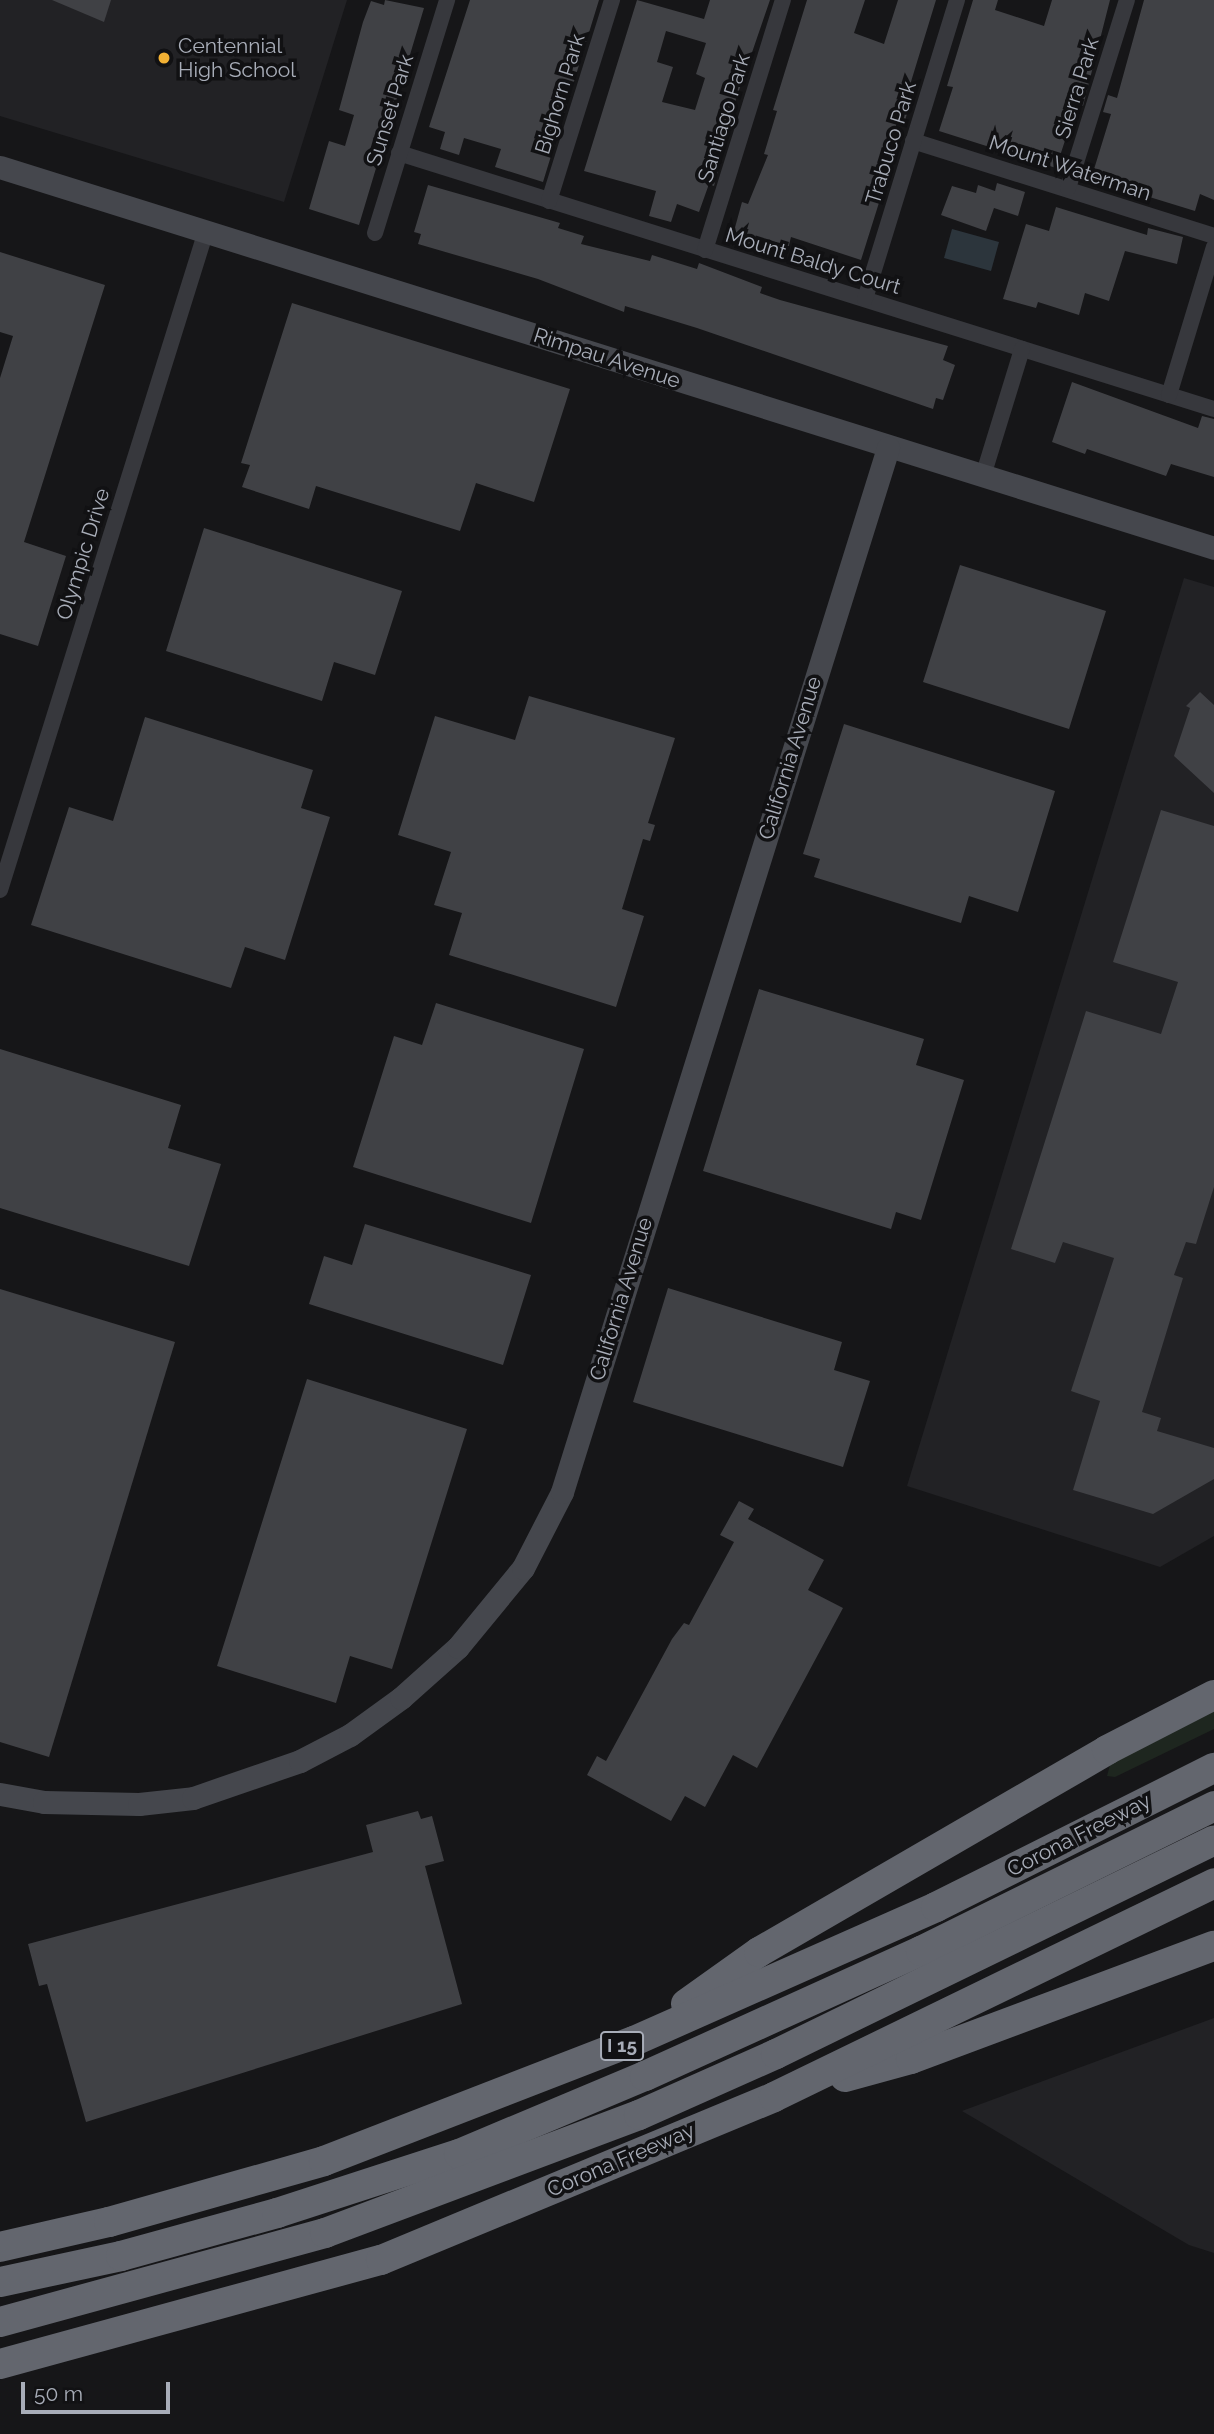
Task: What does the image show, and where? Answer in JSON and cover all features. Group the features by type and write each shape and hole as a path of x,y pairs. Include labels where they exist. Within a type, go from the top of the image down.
{"highway":[{"path":"634,2041 759,1952 1107,1751 1214,1695"},
{"name":"Corona Freeway","path":"0,2247 109,2222 324,2161 634,2041 936,1907 1214,1768"},
{"path":"9,2278 121,2256 277,2213 459,2154 770,2021 1214,1806"},
{"path":"0,2322 325,2233 639,2115 776,2054 1214,1840"},
{"name":"Corona Freeway","path":"0,2364 381,2260 774,2096 1214,1883"},
{"path":"774,2096 911,2059 1214,1946"}],"main road":[{"name":"Rimpau Avenue","path":"0,167 888,448 1214,548"},
{"name":"California Avenue","path":"0,1794 44,1802 139,1804 192,1798 300,1761 351,1735 401,1698 458,1647 523,1568 562,1492 888,448"}],"street":[{"name":"Sunset Park","path":"374,233 447,0"},
{"name":"Bighorn Park","path":"549,201 612,0"},
{"name":"Santiago Park","path":"705,250 783,0"},
{"name":"Trabuco Park","path":"865,299 957,0"},
{"name":"Sierra Park","path":"1068,188 1127,0"},
{"name":"Mount Waterman","path":"914,141 1214,236"},
{"name":"Mount Baldy Court","path":"399,153 1214,410"},
{"name":"Olympic Drive","path":"0,890 206,231"},
{"path":"1169,396 1214,247"},
{"path":"983,476 1022,349"}],"shaded area":[{"name":"Centennial High School","path":"0,0 347,0 284,202 0,116"},
{"path":"952,229 999,242 991,271 944,258"},
{"path":"1184,578 1214,587 1214,1536 1160,1567 907,1486"},
{"path":"1214,1706 1214,1729 1115,1777 1107,1776 1110,1765"},
{"path":"1214,2018 1214,2253 1189,2245 962,2111"}],"building":[{"path":"52,0 111,0 104,22"},
{"path":"385,0 424,8 359,225 309,209 329,141 345,146 354,115 339,110 363,22 371,1 384,5"},
{"path":"470,0 599,0 543,182 495,167 501,149 464,138 459,155 440,149 445,132 429,127"},
{"path":"637,0 704,19 710,0 770,0 735,102 714,186 709,184 699,212 677,204 671,222 649,216 656,191 584,171","holes":["666,31 706,43 696,74 705,78 695,110 662,102 673,67 657,62"]},
{"path":"807,0 865,0 854,33 884,44 898,0 936,0 910,85 915,86 904,124 897,122 882,172 888,174 861,260 791,237 788,249 768,243 767,252 731,242 742,202 748,204 768,155 764,154 777,111 773,110"},
{"path":"973,0 998,0 995,10 1044,26 1052,0 1110,0 1083,106 1077,104 1056,168 939,131 953,87 947,86"},
{"path":"1144,0 1214,0 1214,200 1200,194 1195,211 1091,179 1111,114 1103,112 1108,95 1117,98"},
{"path":"997,183 1025,192 1018,216 994,208 986,231 941,215 952,186 976,193 978,185 995,191"},
{"path":"428,185 560,223 558,228 584,236 581,244 650,261 652,255 697,269 699,263 762,287 760,293 780,300 948,346 943,360 955,365 943,400 936,398 933,409 697,328 625,306 624,312 538,279 418,244 421,234 414,232"},
{"path":"1056,207 1147,235 1148,228 1183,237 1177,264 1125,251 1109,301 1085,293 1079,315 1038,302 1036,308 1003,299 1026,224 1049,231"},
{"path":"0,252 105,285 24,542 66,556 38,646 0,634 0,378 13,336 0,332"},
{"path":"292,303 570,389 534,502 476,483 460,531 316,486 309,509 242,487 250,465 241,463"},
{"path":"1072,382 1198,428 1202,416 1214,419 1214,477 1171,464 1166,476 1087,449 1085,454 1052,442"},
{"path":"204,528 402,591 375,675 334,662 322,701 166,651"},
{"path":"960,565 1106,611 1069,729 923,682"},
{"path":"1200,692 1214,705 1214,793 1174,756 1190,708 1186,706"},
{"path":"529,696 675,738 648,823 655,825 650,841 643,839 622,909 644,916 616,1007 449,955 462,913 434,905 451,852 398,835 435,716 515,740"},
{"path":"145,717 313,770 301,808 330,817 285,960 245,947 231,988 31,925 69,807 113,821"},
{"path":"844,724 1055,791 1018,912 969,896 961,923 814,877 820,859 803,854"},
{"path":"1161,810 1214,826 1214,1187 1196,1244 1186,1242 1174,1275 1183,1278 1142,1412 1161,1418 1157,1431 1214,1448 1214,1479 1153,1514 1073,1490 1100,1401 1071,1391 1114,1258 1063,1242 1055,1263 1011,1249 1086,1011 1161,1034 1178,982 1113,962"},
{"path":"759,989 924,1039 916,1065 964,1080 921,1220 896,1212 891,1229 703,1171"},
{"path":"436,1003 584,1049 531,1223 353,1167 394,1036 422,1045"},
{"path":"0,1049 181,1105 168,1148 221,1164 189,1266 0,1208"},
{"path":"365,1224 531,1275 503,1365 309,1304 324,1256 352,1265"},
{"path":"668,1288 842,1342 834,1370 870,1381 843,1467 633,1402"},
{"path":"0,1289 175,1342 49,1757 0,1742"},
{"path":"307,1379 467,1429 392,1669 350,1656 336,1703 217,1666"},
{"path":"739,1501 754,1509 748,1519 824,1560 808,1590 843,1608 757,1768 733,1755 705,1807 685,1796 671,1821 587,1775 597,1756 606,1761 672,1639 684,1623 689,1625 734,1542 720,1535"},
{"path":"418,1811 421,1819 432,1816 444,1861 425,1866 462,2004 86,2122 47,1984 39,1986 28,1944 373,1852 366,1825"}],"place":[{"name":"Centennial High School","path":"164,58"}]}
